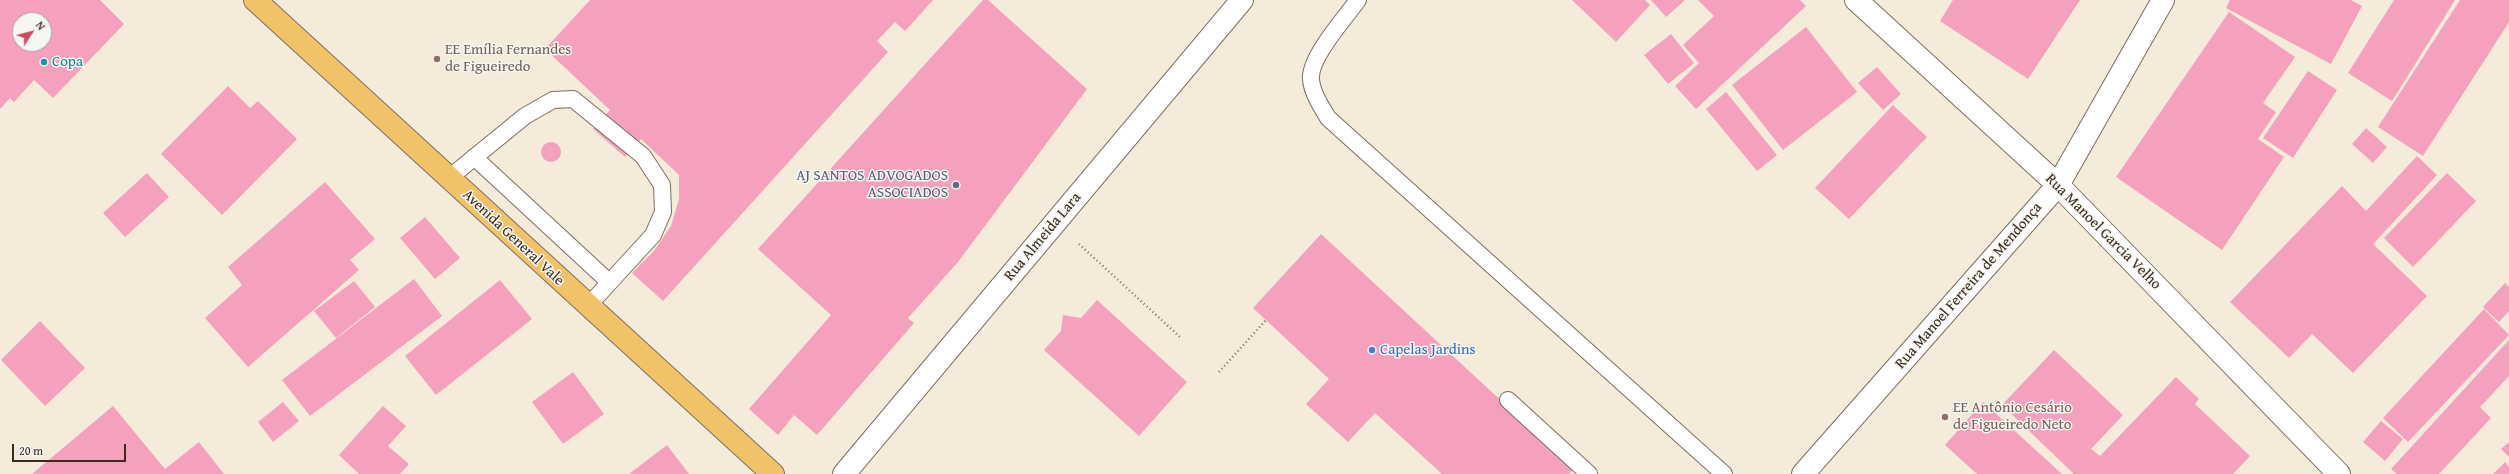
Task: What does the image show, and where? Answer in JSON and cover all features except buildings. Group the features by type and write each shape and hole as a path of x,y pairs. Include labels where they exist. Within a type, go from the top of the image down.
{"main road":[{"name":"Avenida General Vale","path":"255,0 773,474"}],"street":[{"name":"Rua Almeida Lara","path":"844,474 1242,0"},
{"name":"Rua Manoel Garcia Velho","path":"1856,0 2058,185 2339,474"},
{"name":"Rua Manoel Ferreira de Mendonça","path":"1803,474 2058,185 2163,0"}],"lane":[{"path":"1358,0 1314,61 1311,78 1317,99 1328,118 1724,474"},
{"path":"449,178 525,116 554,100 573,99 643,156 662,185 663,212 653,234 588,306"},
{"path":"474,158 610,282"},
{"path":"1508,400 1589,474"}],"path":[{"path":"1055,222 1180,338"},
{"path":"1219,372 1266,320"}],"place":[{"name":"EE Emília Fernandes de Figueiredo","path":"437,59"},
{"name":"Copa","path":"44,62"},
{"name":"AJ SANTOS ADVOGADOS ASSOCIADOS","path":"956,185"},
{"name":"Capelas Jardins","path":"1372,350"},
{"name":"EE Antônio Cesário de Figueiredo Neto","path":"1945,417"}]}
